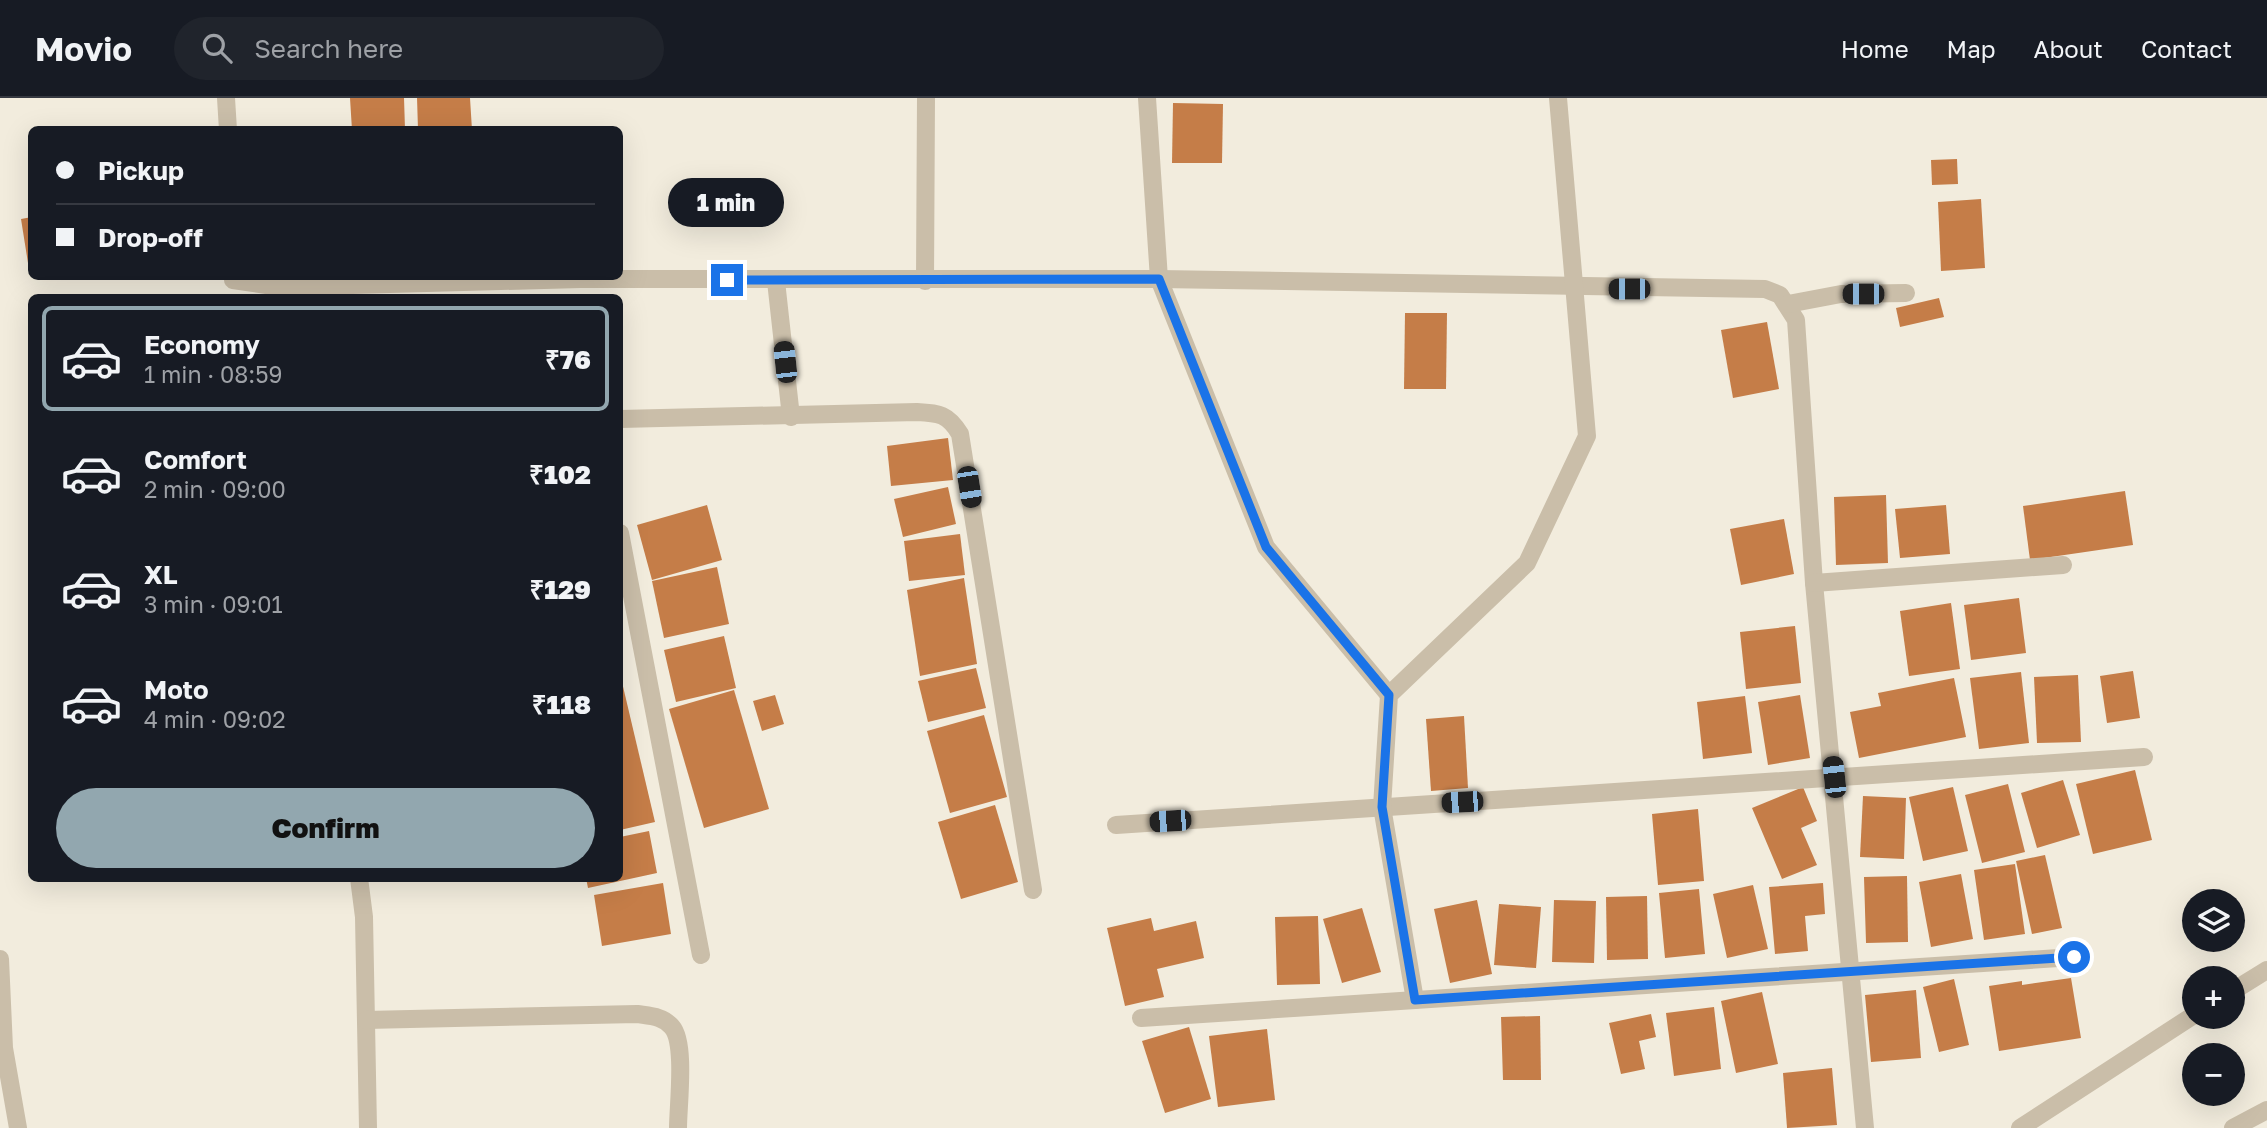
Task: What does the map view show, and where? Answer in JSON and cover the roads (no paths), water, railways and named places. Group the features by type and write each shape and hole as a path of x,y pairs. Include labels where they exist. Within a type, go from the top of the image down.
{"street":[{"path":"226,98 228,126"},
{"path":"925,281 926,98"},
{"path":"1147,98 1159,279 1266,547 1389,695"},
{"path":"1415,1000 1382,807 1389,695 1527,563 1587,436 1558,98"},
{"path":"623,279 1159,279 1576,288 1765,289 1780,295 1796,320 1815,583 1865,1128"},
{"path":"232,285 279,287 542,280"},
{"path":"776,281 791,417"},
{"path":"1788,304 1841,294 1906,293"},
{"path":"623,419 940,413 951,419 960,434 1033,890"},
{"path":"623,549 701,955"},
{"path":"1815,583 2063,565"},
{"path":"1116,824 2144,757"},
{"path":"360,882 364,917 368,1128"},
{"path":"1141,1018 2074,957"},
{"path":"0,959 4,1048 18,1128"},
{"path":"2245,984 2267,970"},
{"path":"366,1020 636,1014 660,1017 674,1028 679,1051 678,1128"},
{"path":"2020,1128 2182,1023"},
{"path":"2233,1128 2267,1110"}]}
